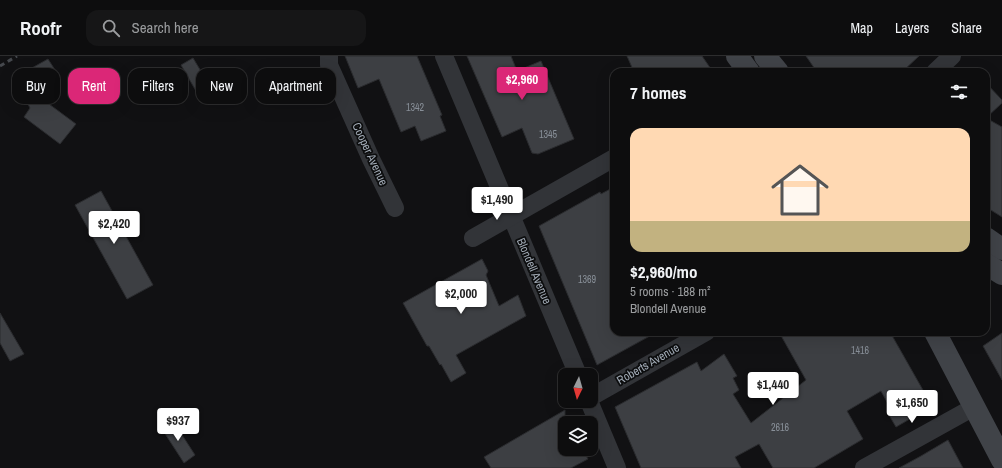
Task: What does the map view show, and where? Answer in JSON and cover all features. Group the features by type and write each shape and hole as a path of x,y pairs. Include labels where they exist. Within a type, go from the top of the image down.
{"main road":[{"path":"737,56 746,68"},
{"path":"990,241 1002,249"},
{"path":"990,266 1002,274"},
{"path":"936,336 1002,460"}],"street":[{"name":"Cooper Avenue","path":"328,56 329,65 395,208"},
{"name":"Blondell Avenue","path":"444,56 575,368"},
{"path":"939,68 952,56"},
{"path":"473,238 610,160"},
{"name":"Roberts Avenue","path":"598,393 699,336"},
{"path":"864,468 974,407"},
{"path":"592,408 617,468"}],"building":[{"path":"345,56 417,56 442,115 440,116 446,131 421,141 415,126 401,132 379,79 358,88"},
{"path":"467,56 511,56 517,71 541,61 574,139 538,154 532,153 522,128 502,137"},
{"path":"627,56 702,56 710,68 632,68"},
{"path":"806,56 919,56 906,68 814,68"},
{"path":"193,58 199,68 196,68 196,91 188,77 188,68 183,68 181,65"},
{"path":"48,59 54,68 32,68"},
{"path":"990,87 1002,100 1002,103 990,114"},
{"path":"28,104 49,104 76,124 60,144 24,117 30,108"},
{"path":"990,120 1002,127 1002,217 990,210"},
{"path":"610,189 610,336 650,336 597,365 539,226 600,192 601,194"},
{"path":"101,191 153,285 127,299 75,205"},
{"path":"482,259 488,271 486,275 499,306 518,295 526,316 456,355 466,373 451,382 429,346 427,346 403,303"},
{"path":"0,313 24,354 10,361 0,343"},
{"path":"1002,333 1002,380 983,346"},
{"path":"781,336 892,336 932,406 896,427 889,415 893,413 881,391 847,411 863,439 814,468 773,468 759,444 735,457 741,468 641,468 615,407 697,362 701,371 724,354 737,376 733,378 739,390 733,394 751,423 806,380"},
{"path":"565,410 565,416 558,416 558,456 586,456 588,459 571,468 491,468 484,457"},
{"path":"173,421 195,455 184,463 162,429"},
{"path":"948,440 963,468 899,468 921,456"}],"railway":[{"path":"0,66 17,56"}]}
